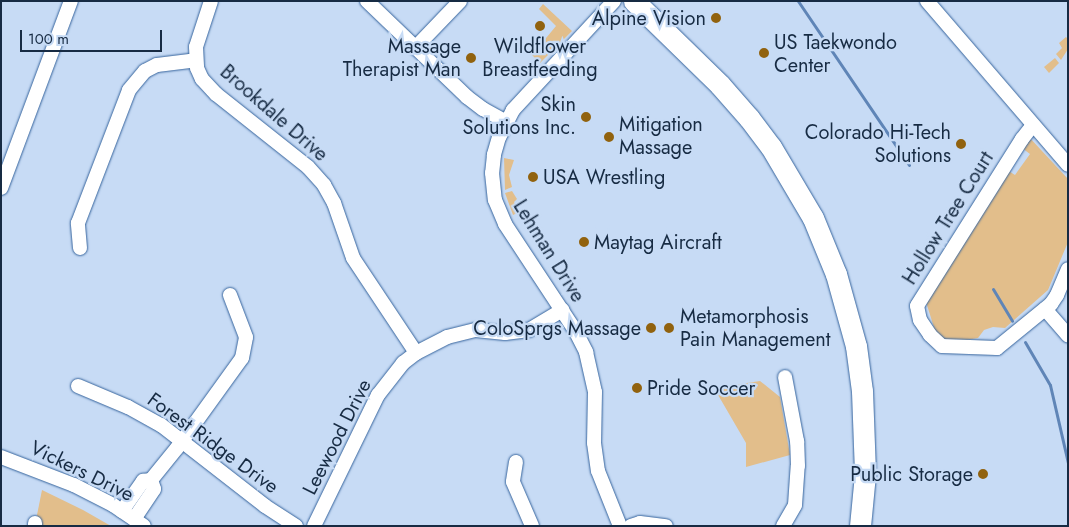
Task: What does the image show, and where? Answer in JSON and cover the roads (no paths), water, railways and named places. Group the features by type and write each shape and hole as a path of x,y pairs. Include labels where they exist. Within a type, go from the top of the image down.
{"highway":[{"path":"634,1 720,85 749,118 776,155 813,218 836,274 856,346 862,391 865,474 860,526"}],"street":[{"path":"1,188 71,1"},
{"name":"Brookdale Drive","path":"211,1 196,42 196,60 199,74 210,90 302,162 324,184 334,203 353,258 416,353"},
{"path":"366,1 471,100 506,122"},
{"path":"415,48 460,1"},
{"name":"Lehman Drive","path":"614,1 520,101 506,122 493,161 495,200 512,238 579,336 590,364 595,392 594,435 597,466 620,526"},
{"path":"927,1 1068,165"},
{"path":"80,248 78,223 129,90 145,71 158,65 196,60"},
{"name":"Hollow Tree Court","path":"1033,125 1022,139 917,306 920,320 939,345 952,348 978,346 997,348 1045,309 1057,295 1068,269"},
{"path":"133,518 154,489 151,480 237,368 244,354 245,333 230,295"},
{"path":"1045,309 1068,336"},
{"name":"Leewood Drive","path":"314,526 378,396 394,374 416,353 434,342 463,332 476,330 518,332 529,330 562,310"},
{"path":"783,526 795,504 798,466 797,441 785,377"},
{"name":"Forest Ridge Drive","path":"78,386 128,406 183,440 259,501 296,526"},
{"name":"Vickers Drive","path":"1,456 74,485 133,518"},
{"path":"516,462 513,482 532,526"},
{"path":"631,526 640,523 666,526"}],"waterway":[{"path":"798,1 909,165"},
{"path":"993,289 1012,321"},
{"path":"1025,342 1050,385 1068,463"}],"place":[{"name":"Alpine Vision","path":"716,18"},
{"name":"Wildflower Breastfeeding","path":"540,26"},
{"name":"US Taekwondo Center","path":"764,53"},
{"name":"Massage Therapist Man","path":"471,58"},
{"name":"Skin Solutions Inc.","path":"586,117"},
{"name":"Mitigation Massage","path":"609,137"},
{"name":"Colorado Hi-Tech Solutions","path":"961,144"},
{"name":"USA Wrestling","path":"533,177"},
{"name":"Maytag Aircraft","path":"584,242"},
{"name":"ColoSprgs Massage","path":"651,328"},
{"name":"Metamorphosis Pain Management","path":"669,328"},
{"name":"Pride Soccer","path":"637,388"},
{"name":"Public Storage","path":"983,474"}]}
